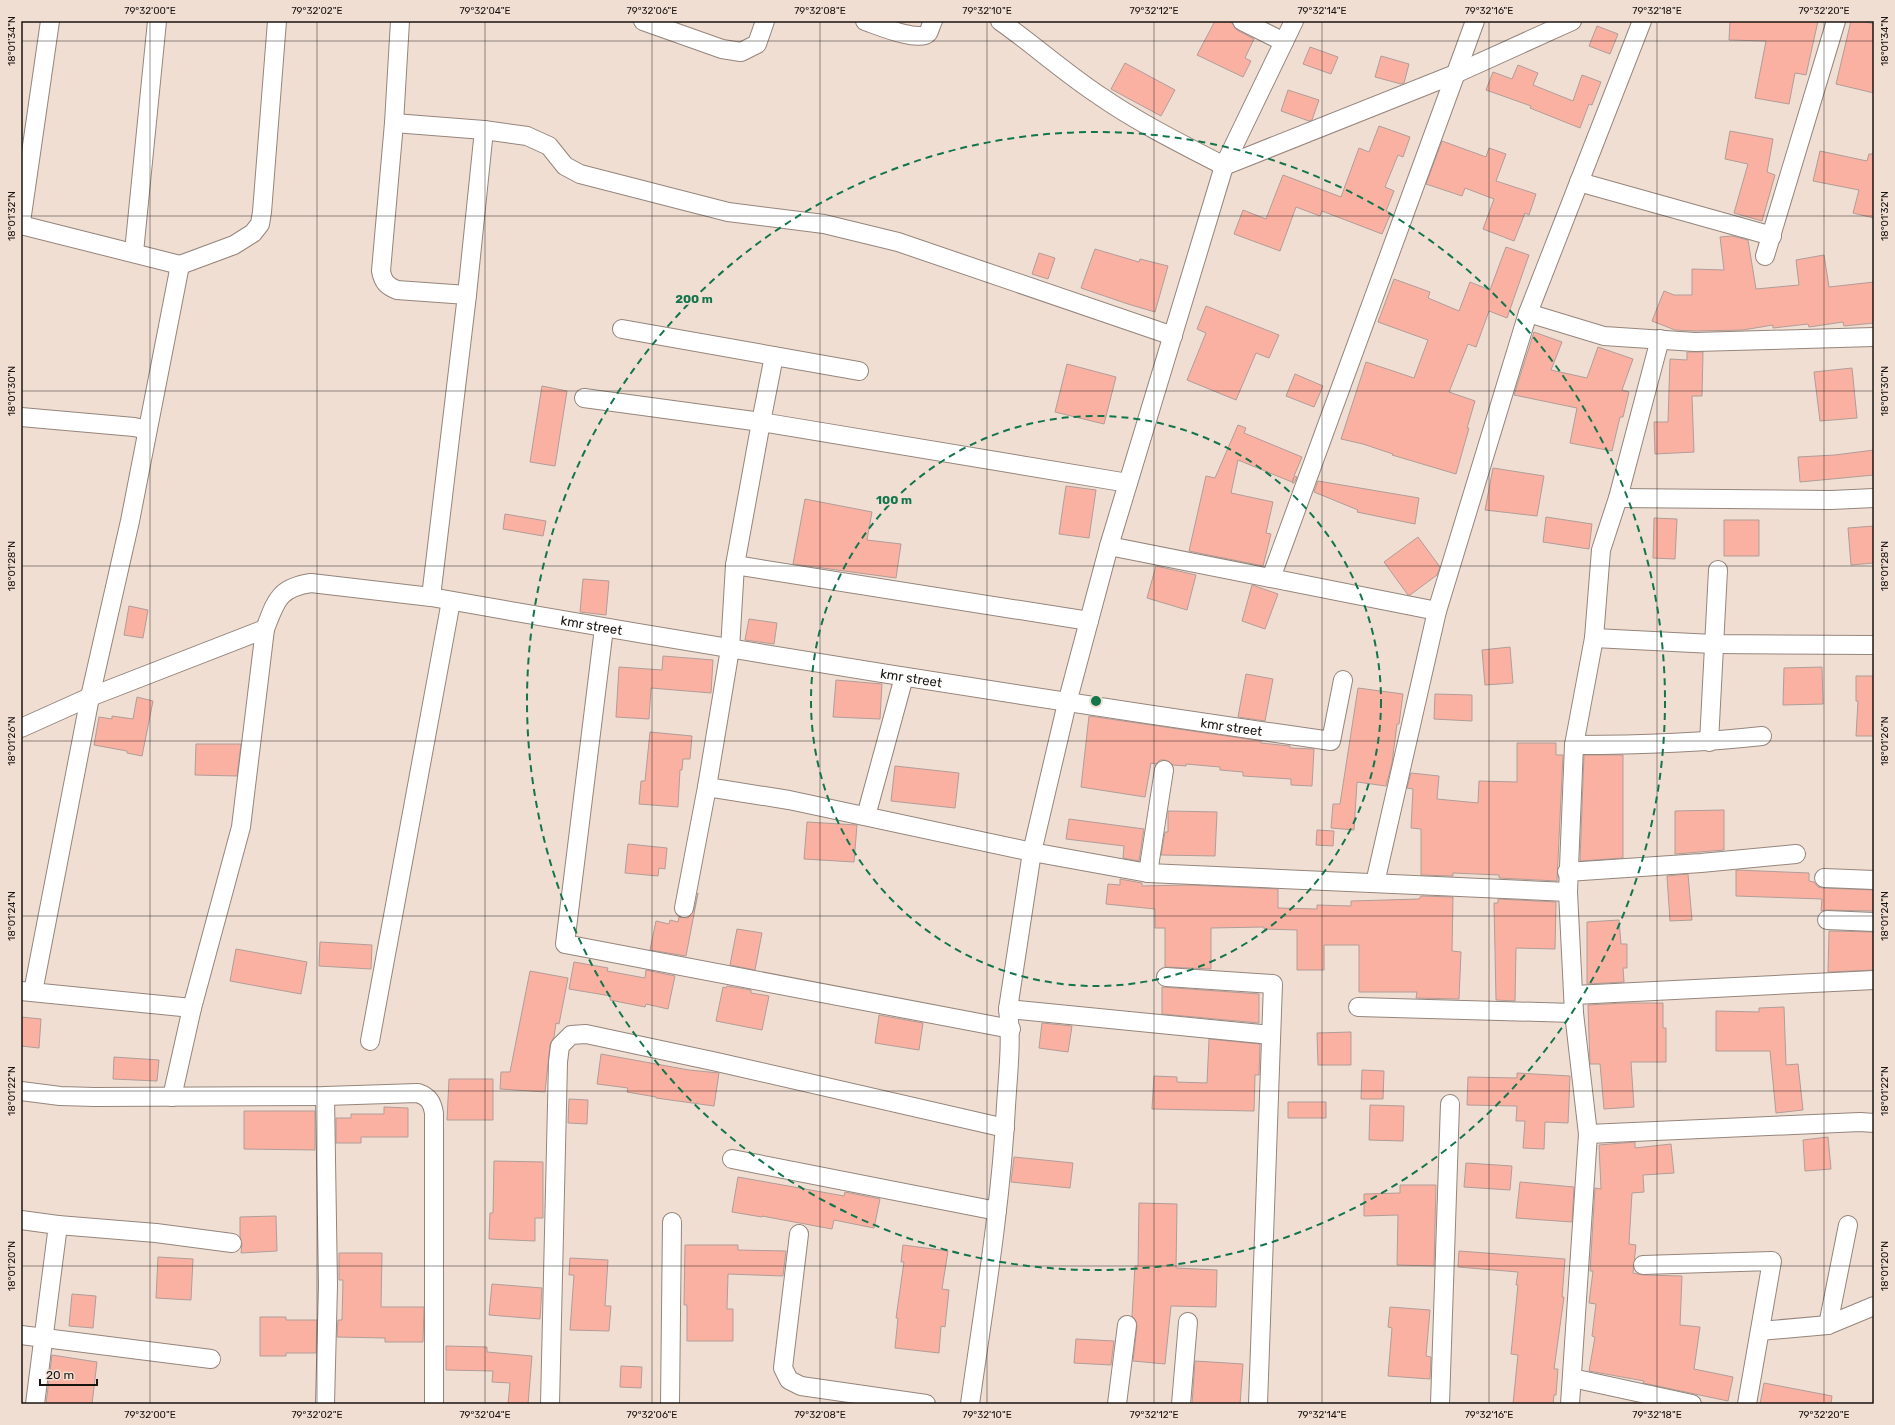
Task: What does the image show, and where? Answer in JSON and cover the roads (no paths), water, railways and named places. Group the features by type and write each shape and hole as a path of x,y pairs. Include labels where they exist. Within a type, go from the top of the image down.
{"street":[{"path":"21,222 50,21"},
{"path":"134,252 157,21"},
{"path":"21,225 134,252 180,265 234,245 253,233 260,224 262,212 277,21"},
{"path":"400,21 394,123 381,271 383,279 388,286 397,290 467,294"},
{"path":"643,21 722,49 740,52 757,44 765,21"},
{"path":"865,21 909,36 922,36 928,33 933,21"},
{"path":"1000,21 1029,41 1099,96 1144,124 1224,166 1455,74 1572,21"},
{"path":"1242,21 1284,42"},
{"path":"970,1404 997,1211 1005,1128 1011,1029 1008,1009 1032,852 1068,703 1109,546 1224,166 1294,21"},
{"path":"1271,578 1475,21"},
{"path":"1375,883 1437,611 1528,313 1642,21"},
{"path":"1765,256 1836,21"},
{"path":"394,123 484,130 527,136 548,146 565,166 580,174 728,212 824,224 898,242 1173,336"},
{"path":"431,597 467,294 484,130"},
{"path":"1579,182 1772,236"},
{"path":"180,265 130,521 90,697 27,992 192,1008"},
{"path":"1528,313 1604,336 1695,342 1874,337"},
{"path":"622,329 859,371"},
{"path":"1570,1404 1588,1134 1574,1013 1567,872 1574,745 1594,638 1602,550 1618,498 1660,339"},
{"path":"684,908 707,787 730,649 735,565 774,356"},
{"path":"584,398 761,422 1128,483"},
{"path":"21,417 134,427 147,430"},
{"path":"1618,498 1831,500 1874,498"},
{"path":"1109,546 1437,611"},
{"path":"735,565 1090,620"},
{"path":"1709,742 1718,570"},
{"name":"kmr street","path":"172,1097 192,1008 242,827 265,629 274,607 283,592 296,585 311,583 431,597 604,628 904,677 1068,703 1331,741 1343,680"},
{"path":"370,1041 451,601"},
{"path":"604,628 565,944 1011,1029"},
{"path":"21,728 90,697 265,629"},
{"path":"1594,638 1713,644 1790,643 1874,645"},
{"path":"866,816 904,677"},
{"path":"1574,745 1709,742 1762,736"},
{"path":"1148,874 1164,770"},
{"path":"707,787 789,800 1032,852 1148,874 1568,892"},
{"path":"1567,872 1701,863 1796,854"},
{"path":"1824,878 1874,880"},
{"path":"1828,920 1874,922"},
{"path":"1166,977 1273,984 1258,1404"},
{"path":"1574,995 1874,980"},
{"path":"1358,1007 1574,1013"},
{"path":"1008,1009 1271,1035"},
{"path":"550,1404 558,1062 560,1046 571,1035 586,1034 717,1062 1005,1128"},
{"path":"21,1091 60,1096 325,1096 418,1093 425,1096 432,1102 434,1114 434,1404"},
{"path":"325,1096 328,1284 325,1404"},
{"path":"1440,1404 1450,1104"},
{"path":"1588,1134 1860,1122 1874,1123"},
{"path":"732,1158 997,1211"},
{"path":"21,1220 58,1225 156,1233 232,1243"},
{"path":"670,1404 672,1222"},
{"path":"35,1404 42,1337 58,1225"},
{"path":"1828,1325 1848,1225"},
{"path":"799,1234 783,1368 789,1380 801,1386 926,1404"},
{"path":"1643,1265 1772,1261 1747,1404"},
{"path":"1760,1331 1828,1325 1874,1306"},
{"path":"1181,1404 1188,1322"},
{"path":"1117,1404 1127,1325"},
{"path":"21,1334 211,1359"},
{"path":"1572,1378 1692,1404"}]}
